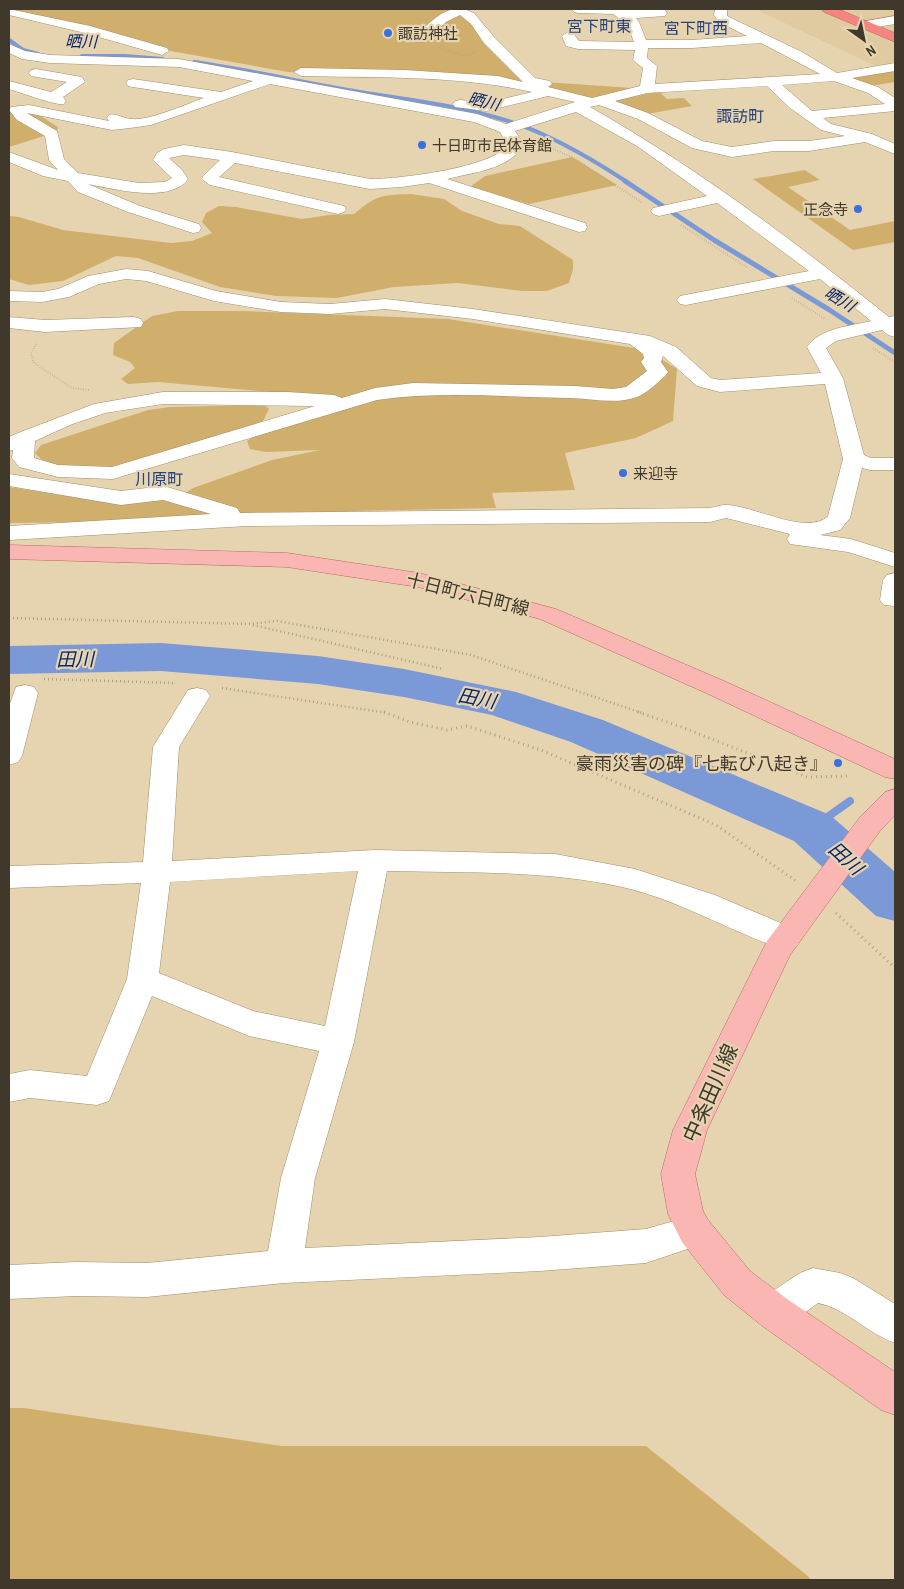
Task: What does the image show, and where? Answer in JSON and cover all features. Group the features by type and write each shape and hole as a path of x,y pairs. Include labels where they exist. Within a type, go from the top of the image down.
{"highway":[{"path":"828,9 895,38"}],"main road":[{"name":"十日町六日町線","path":"9,552 287,560 419,580 548,614 724,691 895,770"},
{"name":"中条田川線","path":"895,799 870,824 778,949 690,1130 678,1174 686,1214 695,1231 737,1283 774,1312 884,1386 895,1396"}],"street":[{"path":"578,9 661,13"},
{"path":"721,9 720,15 723,19 797,55 834,77 873,90 895,106"},
{"path":"9,11 85,29 168,53 288,72 404,74 498,80 588,96 642,143 823,273 887,325"},
{"path":"420,39 442,18 458,11 467,14 491,42 508,56 530,81 554,85 643,116 697,145 732,152 774,146 809,146 867,137"},
{"path":"617,11 633,22 642,45 640,60 650,66 648,88"},
{"path":"866,25 895,20"},
{"path":"61,39 85,29"},
{"path":"568,36 574,45 692,44 762,39"},
{"path":"9,48 15,57"},
{"path":"15,57 41,48"},
{"path":"15,57 179,63 477,118 509,128 588,96"},
{"path":"428,99 486,107 541,93 588,96 648,88 834,77 895,67"},
{"path":"193,228 134,209 84,189 57,160 52,134 18,114 16,110 29,109 112,126 146,122 225,96 288,72"},
{"path":"36,73 77,80 78,82 53,97"},
{"path":"771,82 808,116 826,127 867,137 895,149"},
{"path":"133,84 225,96"},
{"path":"9,85 53,97 64,105 130,124"},
{"path":"873,90 895,86"},
{"path":"808,116 895,106"},
{"path":"9,157 49,173 139,188 169,186 180,179 177,172 161,160 162,156 169,152 184,150 232,157 370,184 405,182 496,162 505,158 516,145 509,128"},
{"path":"232,157 210,179 216,182 338,209"},
{"path":"9,175 34,166"},
{"path":"428,177 579,226"},
{"path":"659,211 720,198"},
{"path":"686,300 770,285 823,273"},
{"path":"9,296 42,297 63,293 94,280 126,274 148,276 214,296 281,307 330,309 385,304 482,315 650,342 669,351 704,382 720,386 833,378"},
{"path":"9,323 45,326 134,323"},
{"path":"9,533 247,519 710,514 726,511 791,528 818,529 832,525 839,518 854,459 844,421 842,404 833,378 816,347 829,337 887,325"},
{"path":"345,402 288,398 163,398 101,408 17,441 26,463 58,471 112,473 345,402 375,394 413,388 574,392 613,396 632,392 658,372 651,362 654,358 652,351 636,340"},
{"path":"854,459 870,464 895,464"},
{"path":"9,480 121,498 164,493 247,519"},
{"path":"710,514 802,540 851,546 895,560"},
{"path":"9,756 31,686"},
{"path":"9,1088 30,1084 97,1091 142,979 158,872 166,747 199,689"},
{"path":"284,1266 298,1178 338,1042 375,860"},
{"path":"9,877 158,872 375,860 555,865 625,877 705,902 786,938"},
{"path":"142,979 249,1023 338,1042"},
{"path":"9,1282 76,1279 147,1280 284,1266 540,1254 646,1246 695,1231"},
{"path":"774,1312 812,1285 840,1290 895,1325"}],"path":[{"path":"420,39 425,40 419,42 466,56 475,52 481,43 491,42"},
{"path":"509,128 572,157 634,199 659,211 755,272 770,285 851,332 895,362"},
{"path":"9,618 250,624 277,621 471,655 684,728 806,777 854,775"},
{"path":"250,624 443,669"},
{"path":"31,686 199,689 381,711 410,722 447,730 466,726 479,729 541,750 716,826 821,891 895,968"}],"shaded area":[{"path":"9,9 447,9 458,11 530,81 647,89 599,100 498,80 288,72 148,47 85,29 9,11"},
{"path":"758,9 895,9 895,75 763,13"},
{"path":"895,70 895,82 870,86 844,78"},
{"path":"660,92 667,99 684,98 692,106 647,114 612,101"},
{"path":"9,109 39,115 58,127 57,132 9,147"},
{"path":"572,157 617,185 529,204 470,187 485,176"},
{"path":"805,170 820,180 788,187 850,230 895,221 895,242 853,250 753,179"},
{"path":"411,194 444,199 462,211 499,224 520,226 573,260 573,269 569,283 547,291 522,291 458,283 394,287 337,298 276,296 220,287 138,258 116,256 63,281 29,285 9,279 9,216 19,217 63,230 171,243 192,241 212,233 202,222 206,213 219,206 236,207 302,219 354,214 368,203 380,197"},
{"path":"178,311 243,311 448,319 647,350 677,369 673,421 636,438 565,453 575,490 492,493 496,508 355,511 252,520 9,523 9,487 107,502 175,499 193,488 272,460 320,450 266,452 250,449 247,441 285,417 316,411 328,397 158,382 128,384 121,379 135,368 130,362 113,355 114,343 152,316"},
{"path":"265,405 269,409 262,423 113,469 57,467 43,461 35,453 41,445 148,410 170,407"},
{"path":"9,1408 24,1408 282,1446 646,1446 809,1577 810,1580 9,1580"}],"waterway":[{"name":"晒川","path":"9,40 23,50 38,54"},
{"name":"晒川","path":"82,56 125,56 163,59"},
{"name":"晒川","path":"194,62 486,114 521,125 552,139 583,155 627,182"},
{"name":"晒川","path":"625,181 714,240 828,309 895,353"},
{"name":"田川","path":"9,660 161,657 318,670 404,683 500,702 587,731 812,828 895,902"},
{"name":"晒川","path":"812,828 850,801"}],"place":[{"name":"諏訪神社","path":"388,33"},
{"name":"十日町市民体育館","path":"422,145"},
{"name":"正念寺","path":"858,209"},
{"name":"来迎寺","path":"623,473"},
{"name":"豪雨災害の碑『七転び八起き』","path":"838,763"}],"district":[{"name":"宮下町東","path":"599,26"},
{"name":"宮下町西","path":"696,28"},
{"name":"諏訪町","path":"740,116"},
{"name":"川原町","path":"159,479"}]}
